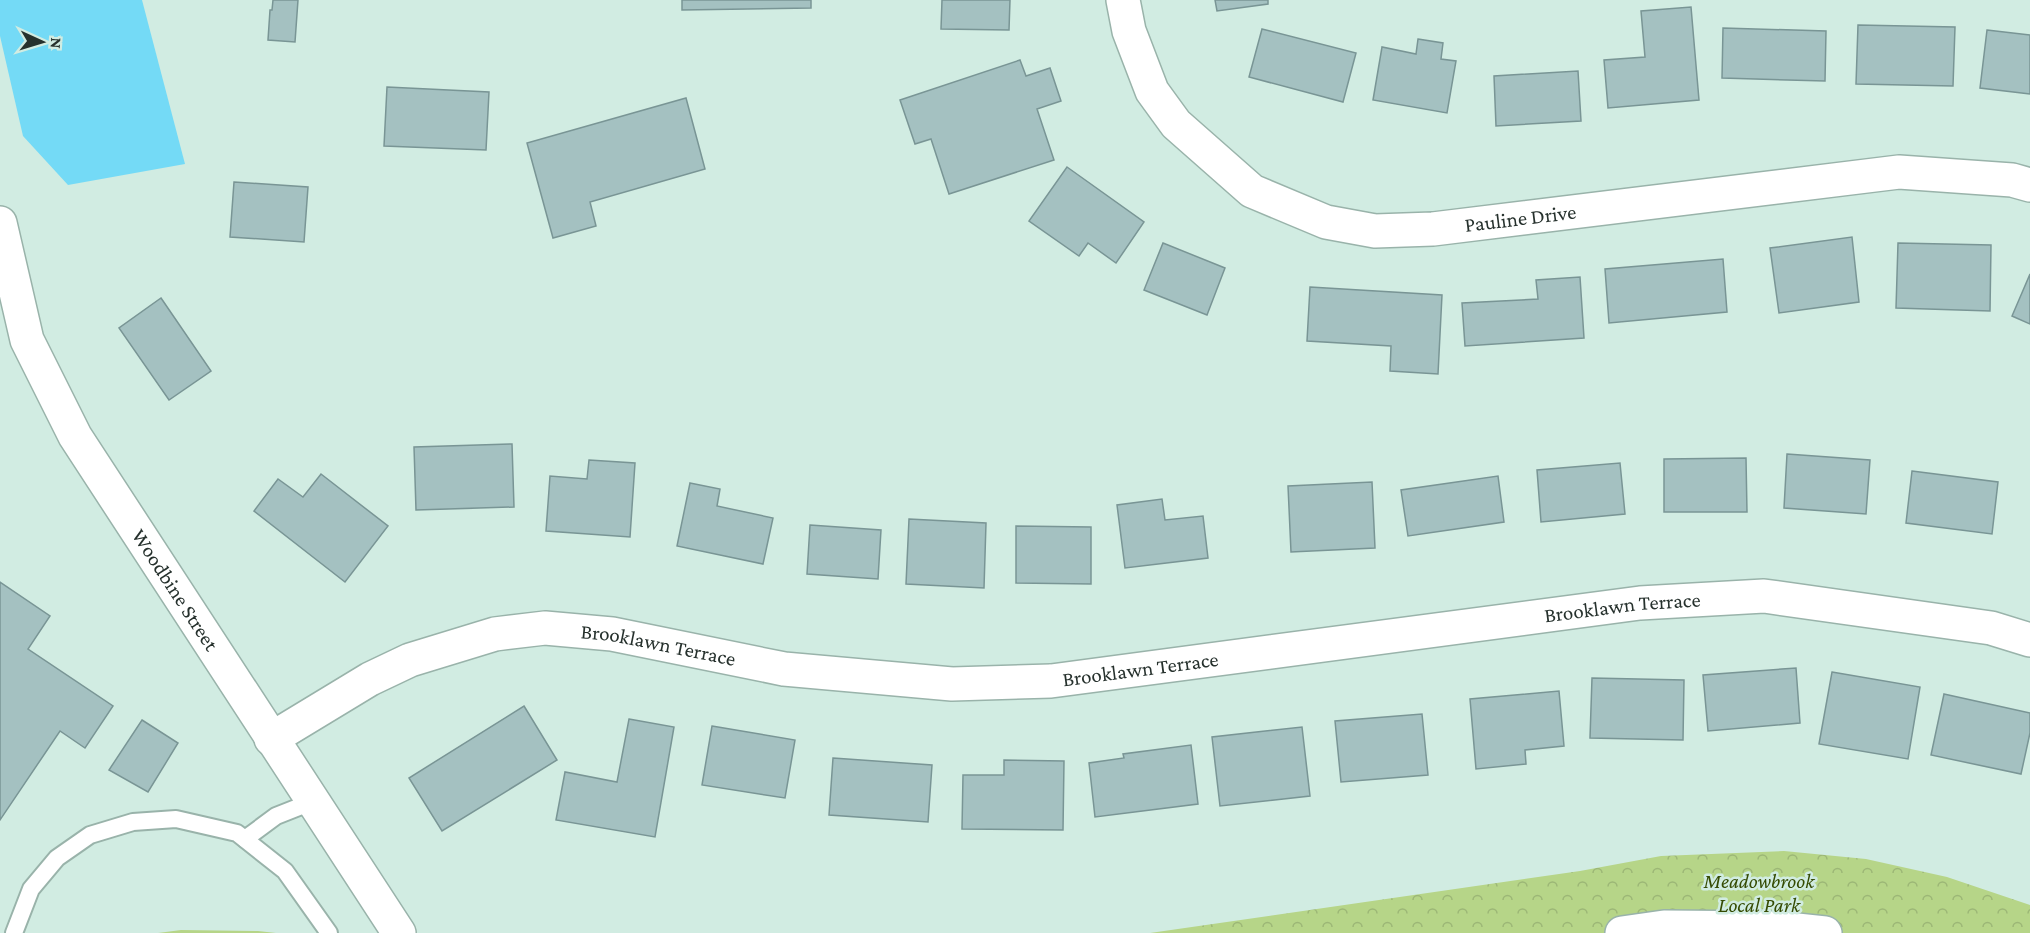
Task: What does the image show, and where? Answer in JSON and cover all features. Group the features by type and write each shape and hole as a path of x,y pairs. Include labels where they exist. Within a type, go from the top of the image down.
{"street":[{"name":"Pauline Drive","path":"1124,0 1129,32 1152,91 1176,124 1252,191 1326,222 1375,231 1432,229 1899,172 2012,180 2030,185"},
{"name":"Woodbine Street","path":"0,223 27,340 75,436 399,933"},
{"name":"Brooklawn Terrace","path":"271,739 370,679 410,660 495,634 546,628 612,634 784,669 952,684 1051,681 1640,603 1764,596 1991,628 2030,640"},
{"path":"1622,933 1664,927 1779,928 1825,933"}],"lane":[{"path":"245,839 276,816 314,801"},
{"path":"14,933 31,889 57,858 90,835 133,822 176,819 237,833 285,871 329,933"}],"green space":[{"name":"Meadowbrook Local Park","path":"1784,851 1866,859 1947,877 2030,905 2030,933 1150,933 1580,871 1661,856"},
{"path":"181,930 258,931 276,933 158,933"}],"water":[{"path":"0,0 142,0 185,164 68,185 23,136 0,36"}],"building":[{"path":"273,0 298,0 295,42 268,40"},
{"path":"682,0 811,0 811,8 682,10"},
{"path":"942,0 1010,0 1009,30 941,29"},
{"path":"1215,0 1268,0 1268,4 1217,11"},
{"path":"1691,7 1699,100 1608,108 1604,60 1645,57 1641,11"},
{"path":"1858,25 1955,27 1953,86 1856,84"},
{"path":"1723,28 1826,31 1825,81 1722,78"},
{"path":"1262,29 1356,53 1343,102 1249,77"},
{"path":"1987,30 2030,35 2030,94 1980,88"},
{"path":"1418,39 1443,43 1441,59 1456,61 1447,113 1373,100 1382,47 1416,54"},
{"path":"1020,60 1026,76 1050,68 1061,101 1037,109 1054,160 949,194 931,139 915,144 900,100"},
{"path":"1578,71 1581,121 1496,126 1494,76"},
{"path":"387,87 489,92 486,150 384,146"},
{"path":"686,98 705,169 590,202 596,226 553,238 527,143"},
{"path":"1067,167 1144,222 1116,263 1088,243 1079,256 1029,221"},
{"path":"234,182 308,187 304,242 230,237"},
{"path":"1852,237 1859,302 1779,313 1770,248"},
{"path":"1163,243 1225,268 1207,315 1144,290"},
{"path":"1898,243 1991,245 1990,311 1896,308"},
{"path":"1723,259 1727,312 1609,323 1605,269"},
{"path":"2030,274 2030,324 2012,316"},
{"path":"1580,277 1584,338 1465,346 1462,303 1538,299 1536,280"},
{"path":"1310,287 1442,295 1438,374 1390,371 1391,346 1307,341"},
{"path":"161,298 211,371 169,400 119,328"},
{"path":"512,444 514,507 416,510 414,447"},
{"path":"1787,454 1870,460 1866,514 1784,508"},
{"path":"1746,458 1747,512 1664,512 1664,459"},
{"path":"589,460 635,463 630,537 546,531 550,476 587,479"},
{"path":"1620,463 1625,514 1541,522 1537,470"},
{"path":"1912,471 1998,482 1992,534 1906,523"},
{"path":"321,474 388,526 345,582 254,511 278,479 303,497"},
{"path":"1498,476 1504,522 1408,536 1401,490"},
{"path":"1372,482 1375,548 1291,552 1288,486"},
{"path":"690,483 720,489 717,506 773,518 763,564 677,546"},
{"path":"1162,499 1165,520 1203,516 1208,558 1125,568 1117,505"},
{"path":"909,519 986,523 984,588 906,584"},
{"path":"810,525 881,530 878,579 807,574"},
{"path":"1016,526 1091,527 1091,584 1016,583"},
{"path":"0,582 50,616 28,649 113,706 85,748 60,731 0,820"},
{"path":"1796,668 1800,723 1708,731 1703,675"},
{"path":"1832,672 1920,687 1908,759 1819,744"},
{"path":"1592,678 1684,680 1683,740 1590,738"},
{"path":"1559,691 1564,746 1525,750 1526,764 1476,769 1470,699"},
{"path":"1944,694 2030,713 2030,733 2021,774 1931,755"},
{"path":"524,706 557,760 442,831 409,778"},
{"path":"1422,714 1428,775 1341,782 1335,721"},
{"path":"629,719 674,727 655,837 556,820 565,772 617,782"},
{"path":"142,720 178,743 148,792 109,770"},
{"path":"712,726 795,740 785,798 702,785"},
{"path":"1302,727 1310,796 1220,806 1212,737"},
{"path":"1191,745 1198,804 1095,817 1089,763 1124,758 1123,754"},
{"path":"833,758 932,765 928,822 829,815"},
{"path":"1004,760 1064,761 1063,830 962,829 963,775 1004,775"}]}
